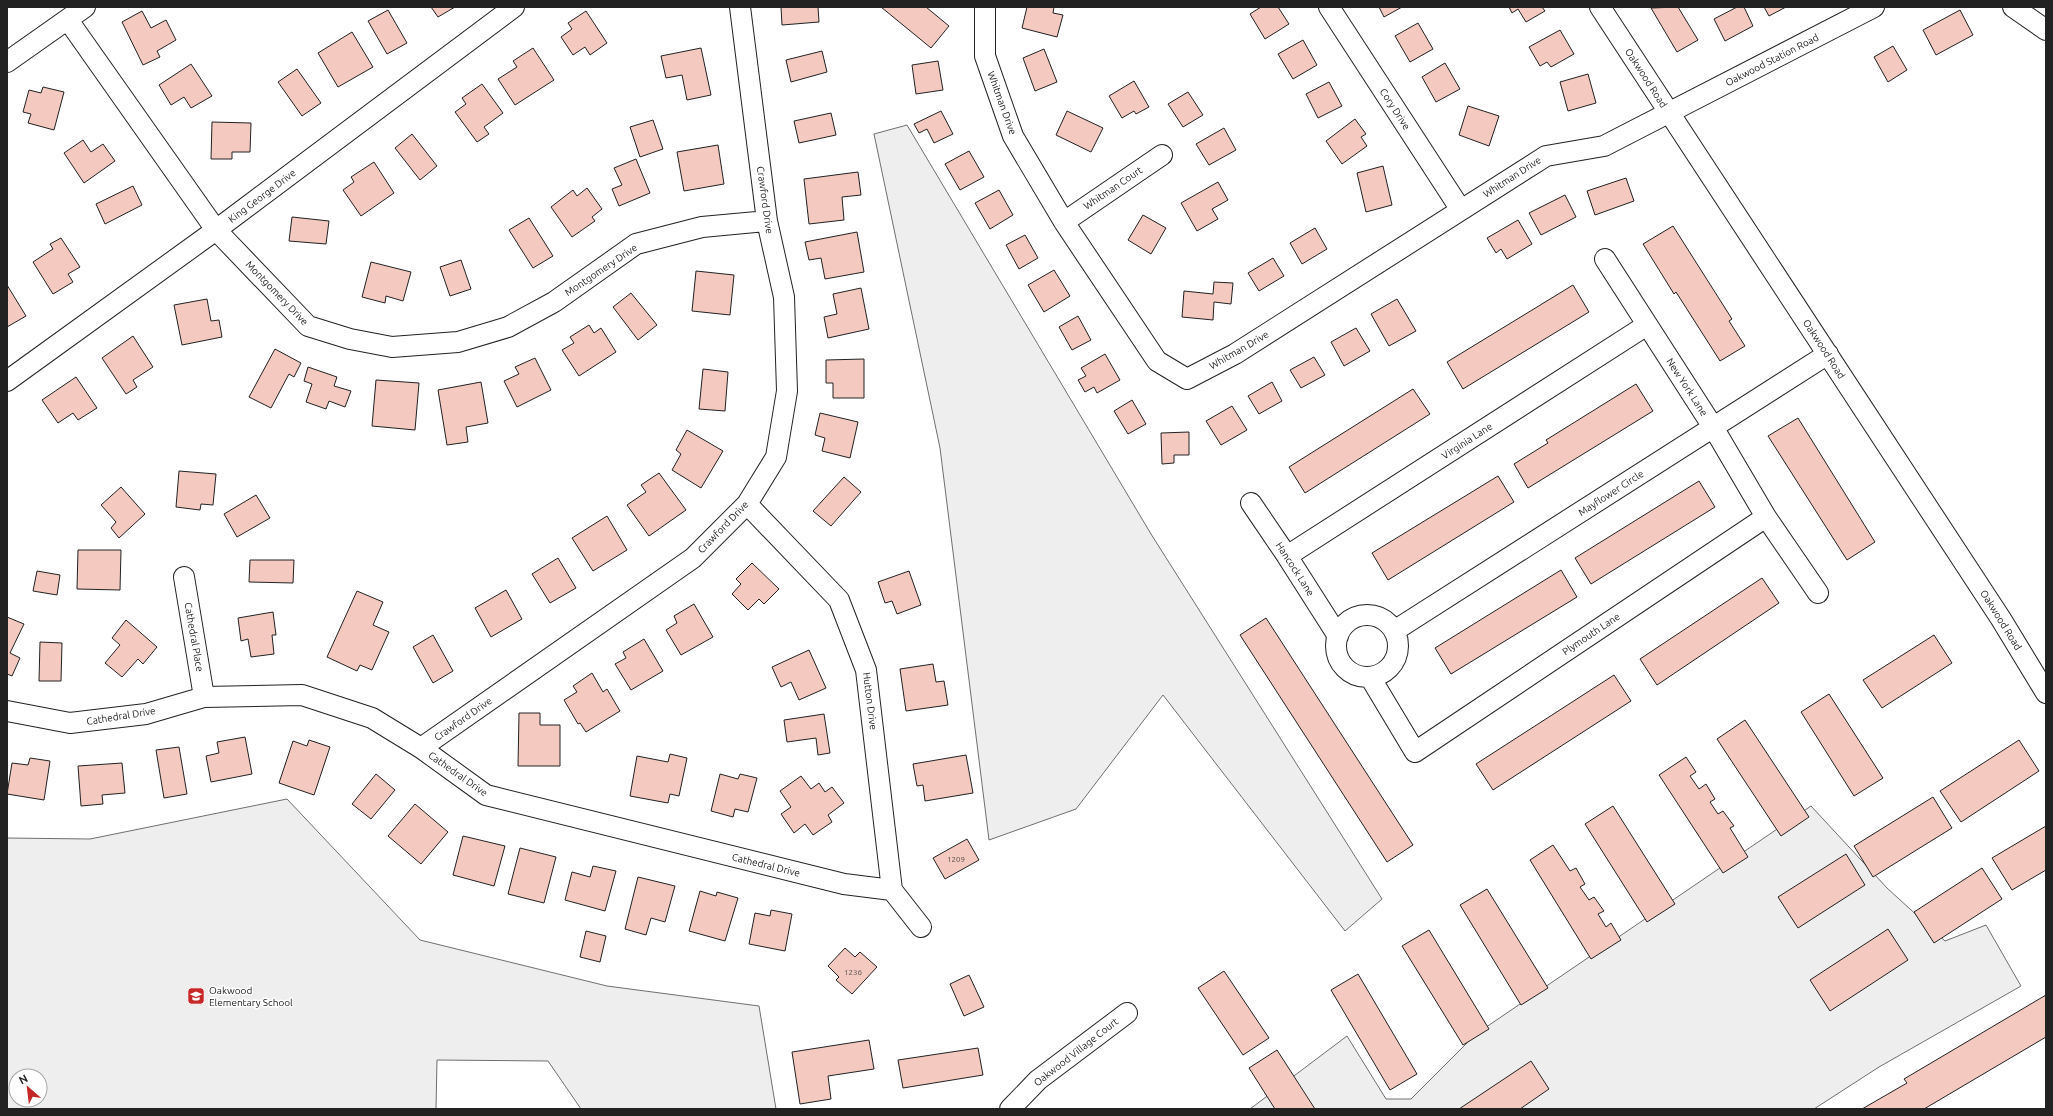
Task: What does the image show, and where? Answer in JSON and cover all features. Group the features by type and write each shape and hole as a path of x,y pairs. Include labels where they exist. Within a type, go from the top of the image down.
{"street":[{"path":"7,62 85,7"},
{"name":"King George Drive","path":"7,381 216,230 514,7"},
{"name":"Crawford Drive","path":"421,748 693,558 747,504 776,457 787,391 784,298 767,221 740,7"},
{"name":"Whitman Drive","path":"985,7 985,56 1013,136 1064,222 1156,361 1187,379 1235,354 1546,156 1604,146 1669,114"},
{"name":"Cory Drive","path":"1329,7 1461,210"},
{"name":"Oakwood Road","path":"1600,7 2001,619 2046,693"},
{"name":"Oakwood Station Road","path":"1669,114 1874,7"},
{"path":"2012,7 2046,30"},
{"name":"Montgomery Drive","path":"68,20 216,230 308,326 350,339 392,347 458,342 508,327 554,302 636,244 702,227 767,221"},
{"name":"Whitman Court","path":"1064,222 1162,155"},
{"name":"New York Lane","path":"1605,258 1713,427 1766,517 1818,593"},
{"name":"Virginia Lane","path":"1287,556 1647,325"},
{"name":"Mayflower Circle","path":"1394,631 1828,354"},
{"name":"Hancock Lane","path":"1251,503 1338,636"},
{"name":"Hutton Drive","path":"747,504 839,600 866,670 892,890"},
{"name":"Plymouth Lane","path":"1370,677 1415,752 1766,517"},
{"name":"Cathedral Place","path":"184,577 204,697"},
{"path":"1363,615 1376,616 1386,622 1394,631 1398,643 1397,655 1391,666 1382,673 1370,677 1358,676 1347,670 1340,661 1336,650 1338,636 1343,627 1352,619 1363,615"},
{"name":"Cathedral Drive","path":"7,711 70,723 146,714 204,697 302,695 372,718 421,748 486,795 844,884 892,890"},
{"path":"892,890 921,927"},
{"name":"Oakwood Village Court","path":"1010,1109 1038,1080 1127,1013"}],"shaded area":[{"path":"907,125 1151,534 1382,899 1345,931 1163,695 1076,809 989,840 940,448 874,134"},
{"name":"Oakwood Elementary School","path":"287,799 420,940 607,986 759,1006 776,1109 581,1109 548,1061 437,1060 436,1109 7,1109 7,838 90,839"},
{"path":"1811,806 1887,888 1945,941 1986,925 2021,986 1879,1067 1814,1109 1250,1109 1347,1036 1386,1099 1411,1099 1476,1034"}],"building":[{"path":"431,7 455,7 438,17"},
{"path":"781,7 818,7 819,22 782,25"},
{"path":"881,7 926,7 949,26 931,48"},
{"path":"1027,7 1054,7 1053,13 1063,15 1057,37 1022,28"},
{"path":"1261,7 1278,7 1289,24 1265,39 1250,14"},
{"path":"1379,7 1402,7 1384,17"},
{"path":"1509,7 1542,7 1545,11 1526,22 1518,9 1512,13"},
{"path":"1678,7 1698,40 1677,52 1651,8"},
{"path":"1737,7 1744,7 1753,26 1725,41 1714,19"},
{"path":"1764,7 1786,7 1769,16"},
{"path":"388,10 407,43 387,54 368,21"},
{"path":"1960,10 1973,35 1936,55 1923,30"},
{"path":"142,11 151,28 166,20 176,40 157,51 160,57 143,65 122,22"},
{"path":"586,11 607,43 590,55 585,47 573,55 561,37 572,29 568,23"},
{"path":"1418,23 1433,49 1410,62 1395,36"},
{"path":"1560,30 1574,54 1551,67 1547,62 1540,66 1529,47"},
{"path":"352,32 373,67 338,87 318,53"},
{"path":"1303,40 1317,65 1293,79 1278,54"},
{"path":"1893,46 1907,70 1888,82 1874,57"},
{"path":"533,48 554,80 515,105 498,79 517,67 513,61"},
{"path":"701,48 711,95 687,100 682,75 666,78 661,56"},
{"path":"1044,49 1057,82 1035,91 1023,58"},
{"path":"822,51 827,72 791,82 786,60"},
{"path":"938,61 943,90 916,94 912,65"},
{"path":"1445,63 1460,89 1436,102 1422,77"},
{"path":"191,64 212,96 191,108 184,97 171,105 159,85"},
{"path":"297,69 321,103 302,116 278,82"},
{"path":"1588,74 1596,103 1568,111 1560,82"},
{"path":"1134,81 1149,107 1136,114 1134,111 1122,118 1109,96"},
{"path":"1329,82 1342,106 1318,118 1306,94"},
{"path":"482,84 503,113 484,127 489,134 477,142 455,112 466,104 462,98"},
{"path":"43,87 64,92 54,130 28,123 31,114 23,112 29,90 41,93"},
{"path":"1188,92 1203,115 1183,127 1168,104"},
{"path":"1468,106 1499,116 1489,146 1459,135"},
{"path":"941,111 953,134 934,143 927,129 919,133 914,124"},
{"path":"1067,111 1103,128 1091,152 1056,135"},
{"path":"831,113 836,135 799,143 794,121"},
{"path":"1355,119 1366,134 1361,137 1367,146 1342,164 1326,141"},
{"path":"653,120 663,149 640,157 630,127"},
{"path":"212,122 251,123 250,152 232,152 232,159 211,159"},
{"path":"1224,128 1236,150 1209,165 1196,144"},
{"path":"412,134 437,166 420,180 395,148"},
{"path":"83,140 91,152 103,144 115,161 84,183 64,153"},
{"path":"718,145 724,184 684,191 677,152"},
{"path":"969,151 984,177 960,190 945,164"},
{"path":"636,159 650,193 619,206 612,189 622,185 614,168"},
{"path":"374,162 394,193 361,216 343,190 354,182 351,177"},
{"path":"1383,166 1392,205 1366,212 1357,173"},
{"path":"858,172 861,195 842,197 844,220 809,224 804,179"},
{"path":"1626,178 1634,201 1595,215 1587,191"},
{"path":"1218,182 1228,200 1212,209 1218,219 1197,231 1181,203"},
{"path":"133,186 142,205 105,224 96,204"},
{"path":"587,188 602,209 592,217 595,221 572,237 551,207 573,190 577,196"},
{"path":"999,190 1013,215 990,229 975,203"},
{"path":"1565,195 1576,217 1541,235 1529,213"},
{"path":"1143,215 1166,228 1151,254 1128,240"},
{"path":"292,217 329,221 326,244 289,241"},
{"path":"529,218 553,256 533,268 509,230"},
{"path":"1518,220 1532,244 1507,259 1501,249 1496,253 1487,238"},
{"path":"1673,226 1732,319 1729,321 1745,346 1720,361 1676,292 1674,294 1643,244"},
{"path":"1315,228 1327,249 1302,264 1290,243"},
{"path":"857,232 864,272 825,279 821,258 809,260 805,242"},
{"path":"1025,235 1038,258 1019,269 1006,245"},
{"path":"61,238 80,267 68,274 73,282 53,294 33,262 53,249 50,244"},
{"path":"1273,258 1284,276 1259,291 1248,273"},
{"path":"461,260 471,289 450,296 440,267"},
{"path":"371,262 411,272 403,301 386,296 385,303 362,297"},
{"path":"1054,270 1070,296 1044,312 1028,285"},
{"path":"696,271 734,275 730,315 692,311"},
{"path":"1214,282 1233,283 1231,304 1214,302 1213,320 1182,317 1184,291 1213,294"},
{"path":"7,285 26,316 7,327"},
{"path":"1573,285 1589,312 1463,389 1447,362"},
{"path":"861,288 869,329 828,338 824,317 837,314 833,294"},
{"path":"631,293 657,325 638,340 613,307"},
{"path":"207,299 211,321 219,320 222,337 182,345 174,305"},
{"path":"1397,299 1416,331 1389,346 1371,314"},
{"path":"1078,316 1091,340 1072,350 1059,327"},
{"path":"589,325 594,333 601,328 616,352 579,376 562,350 574,343 570,337"},
{"path":"1356,328 1370,351 1344,366 1331,342"},
{"path":"133,336 153,367 133,380 137,387 126,394 102,358"},
{"path":"275,349 301,363 294,377 289,374 271,408 249,397"},
{"path":"1105,354 1120,380 1097,393 1094,387 1085,392 1078,380 1086,376 1081,368"},
{"path":"1314,357 1325,375 1301,388 1290,370"},
{"path":"535,358 551,390 517,407 504,381 519,374 515,367"},
{"path":"864,359 864,398 833,398 833,383 826,383 826,360"},
{"path":"308,367 337,377 334,386 351,391 345,407 329,401 326,409 306,402 312,384 304,381"},
{"path":"703,369 728,372 725,411 699,409"},
{"path":"76,377 97,408 78,420 73,413 58,423 42,400"},
{"path":"376,380 419,383 415,430 372,426"},
{"path":"481,382 488,423 466,427 468,442 447,445 438,390"},
{"path":"1272,382 1282,401 1259,414 1248,396"},
{"path":"1636,384 1653,411 1528,488 1514,464 1548,443 1546,440"},
{"path":"1413,389 1430,414 1305,493 1289,467"},
{"path":"1132,400 1146,424 1128,434 1114,411"},
{"path":"1232,406 1247,430 1221,445 1206,421"},
{"path":"820,413 858,422 850,458 822,451 825,438 815,435"},
{"path":"1798,418 1875,542 1847,560 1768,436"},
{"path":"687,430 723,451 701,488 672,470 681,454 676,450"},
{"path":"1189,432 1189,455 1174,455 1174,463 1162,464 1161,433"},
{"path":"179,471 216,474 213,505 201,504 200,510 176,507"},
{"path":"659,473 686,510 649,536 627,505 646,492 641,485"},
{"path":"1498,476 1514,502 1388,580 1372,553"},
{"path":"844,477 861,492 831,526 813,511"},
{"path":"1699,481 1715,507 1591,584 1575,558"},
{"path":"121,487 145,514 119,538 111,528 116,522 101,505"},
{"path":"256,495 270,518 237,537 224,514"},
{"path":"607,516 627,550 593,571 572,538"},
{"path":"78,550 121,550 120,590 77,589"},
{"path":"558,558 576,588 550,603 532,574"},
{"path":"250,560 294,560 293,583 249,582"},
{"path":"752,563 779,589 764,604 759,599 748,610 732,594 741,584 736,579"},
{"path":"1561,570 1577,597 1451,674 1435,648"},
{"path":"37,571 60,575 57,595 33,591"},
{"path":"909,571 921,605 897,614 892,601 885,603 878,582"},
{"path":"1762,578 1779,603 1657,685 1640,659"},
{"path":"506,590 522,619 491,637 475,608"},
{"path":"357,591 383,602 373,625 389,632 372,670 360,665 357,671 327,657"},
{"path":"694,604 713,637 681,655 666,630 677,623 674,616"},
{"path":"273,612 276,635 272,635 274,654 251,657 248,639 241,641 238,618"},
{"path":"7,617 24,624 10,653 20,658 12,676 7,674"},
{"path":"1266,618 1413,845 1387,862 1240,635"},
{"path":"126,620 157,647 143,664 138,659 122,677 105,663 120,645 112,638"},
{"path":"433,635 453,671 433,683 413,647"},
{"path":"1934,635 1952,663 1882,708 1863,680"},
{"path":"644,639 663,671 631,690 615,664 626,658 623,652"},
{"path":"40,642 62,643 61,681 39,681"},
{"path":"809,650 826,688 799,700 791,682 781,687 772,667"},
{"path":"933,664 936,682 944,681 948,705 906,711 900,669"},
{"path":"592,673 603,692 607,689 620,711 586,732 580,723 578,724 564,700 577,692 573,686"},
{"path":"1614,675 1631,701 1493,790 1476,764"},
{"path":"1829,694 1883,778 1854,796 1801,712"},
{"path":"519,713 540,713 540,725 560,725 560,766 518,766"},
{"path":"824,714 830,753 818,755 816,738 787,742 784,720"},
{"path":"1745,720 1809,817 1781,836 1717,739"},
{"path":"245,737 252,774 211,782 206,756 219,753 217,742"},
{"path":"309,740 330,747 314,795 279,783 293,741 307,746"},
{"path":"2019,740 2039,771 1961,822 1940,791"},
{"path":"179,747 187,794 164,798 156,750"},
{"path":"670,754 687,758 679,796 670,794 668,803 630,796 637,756 668,762"},
{"path":"966,755 973,793 925,801 923,785 917,786 913,764"},
{"path":"1686,757 1696,772 1690,776 1699,789 1706,784 1715,799 1710,802 1718,814 1723,811 1734,826 1730,828 1748,857 1723,873 1659,775"},
{"path":"30,758 50,761 44,800 7,794 12,763 28,765"},
{"path":"122,763 125,793 102,795 103,804 81,806 78,766"},
{"path":"376,774 395,790 371,819 352,804"},
{"path":"720,774 738,779 740,774 757,778 748,812 735,809 733,817 711,811"},
{"path":"801,776 811,789 819,783 825,792 832,787 844,803 828,815 832,822 813,835 805,824 794,833 781,814 791,807 780,791"},
{"path":"1933,797 1952,828 1873,877 1854,846"},
{"path":"415,804 448,832 421,864 388,836"},
{"path":"1613,806 1675,904 1647,922 1585,824"},
{"path":"2046,826 2046,870 2012,890 1992,858"},
{"path":"463,836 505,846 494,886 453,875"},
{"path":"967,839 979,860 945,879 933,858"},
{"path":"1553,845 1570,871 1576,868 1585,884 1580,887 1589,900 1594,897 1604,911 1598,914 1606,927 1611,923 1621,940 1591,959 1530,860"},
{"path":"520,848 556,857 544,903 508,894"},
{"path":"1846,854 1865,885 1798,928 1778,897"},
{"path":"593,866 616,871 605,911 565,900 572,872 590,877"},
{"path":"1982,868 2002,899 1934,943 1914,912"},
{"path":"638,877 675,886 665,922 651,918 646,935 625,929"},
{"path":"1487,889 1548,988 1521,1005 1460,905"},
{"path":"700,891 716,896 717,892 738,898 725,941 689,931"},
{"path":"771,910 792,914 785,951 749,944 755,913 770,916"},
{"path":"1888,929 1908,960 1830,1011 1810,980"},
{"path":"1429,930 1489,1029 1463,1045 1402,946"},
{"path":"586,931 606,936 600,962 580,957"},
{"path":"845,948 855,957 860,952 877,967 852,994 836,980 839,977 828,966"},
{"path":"1224,971 1269,1038 1243,1055 1198,988"},
{"path":"1358,974 1417,1074 1390,1090 1331,990"},
{"path":"969,975 984,1007 964,1016 950,984"},
{"path":"2046,995 2046,1037 1924,1109 1862,1109 1907,1083 1904,1079"},
{"path":"869,1040 874,1069 828,1076 831,1099 800,1104 792,1052"},
{"path":"978,1048 983,1075 903,1088 898,1060"},
{"path":"1277,1050 1315,1109 1275,1109 1249,1068"},
{"path":"1531,1061 1549,1089 1520,1109 1459,1109"}],"place":[{"name":"Oakwood Elementary School","path":"196,996"}]}
